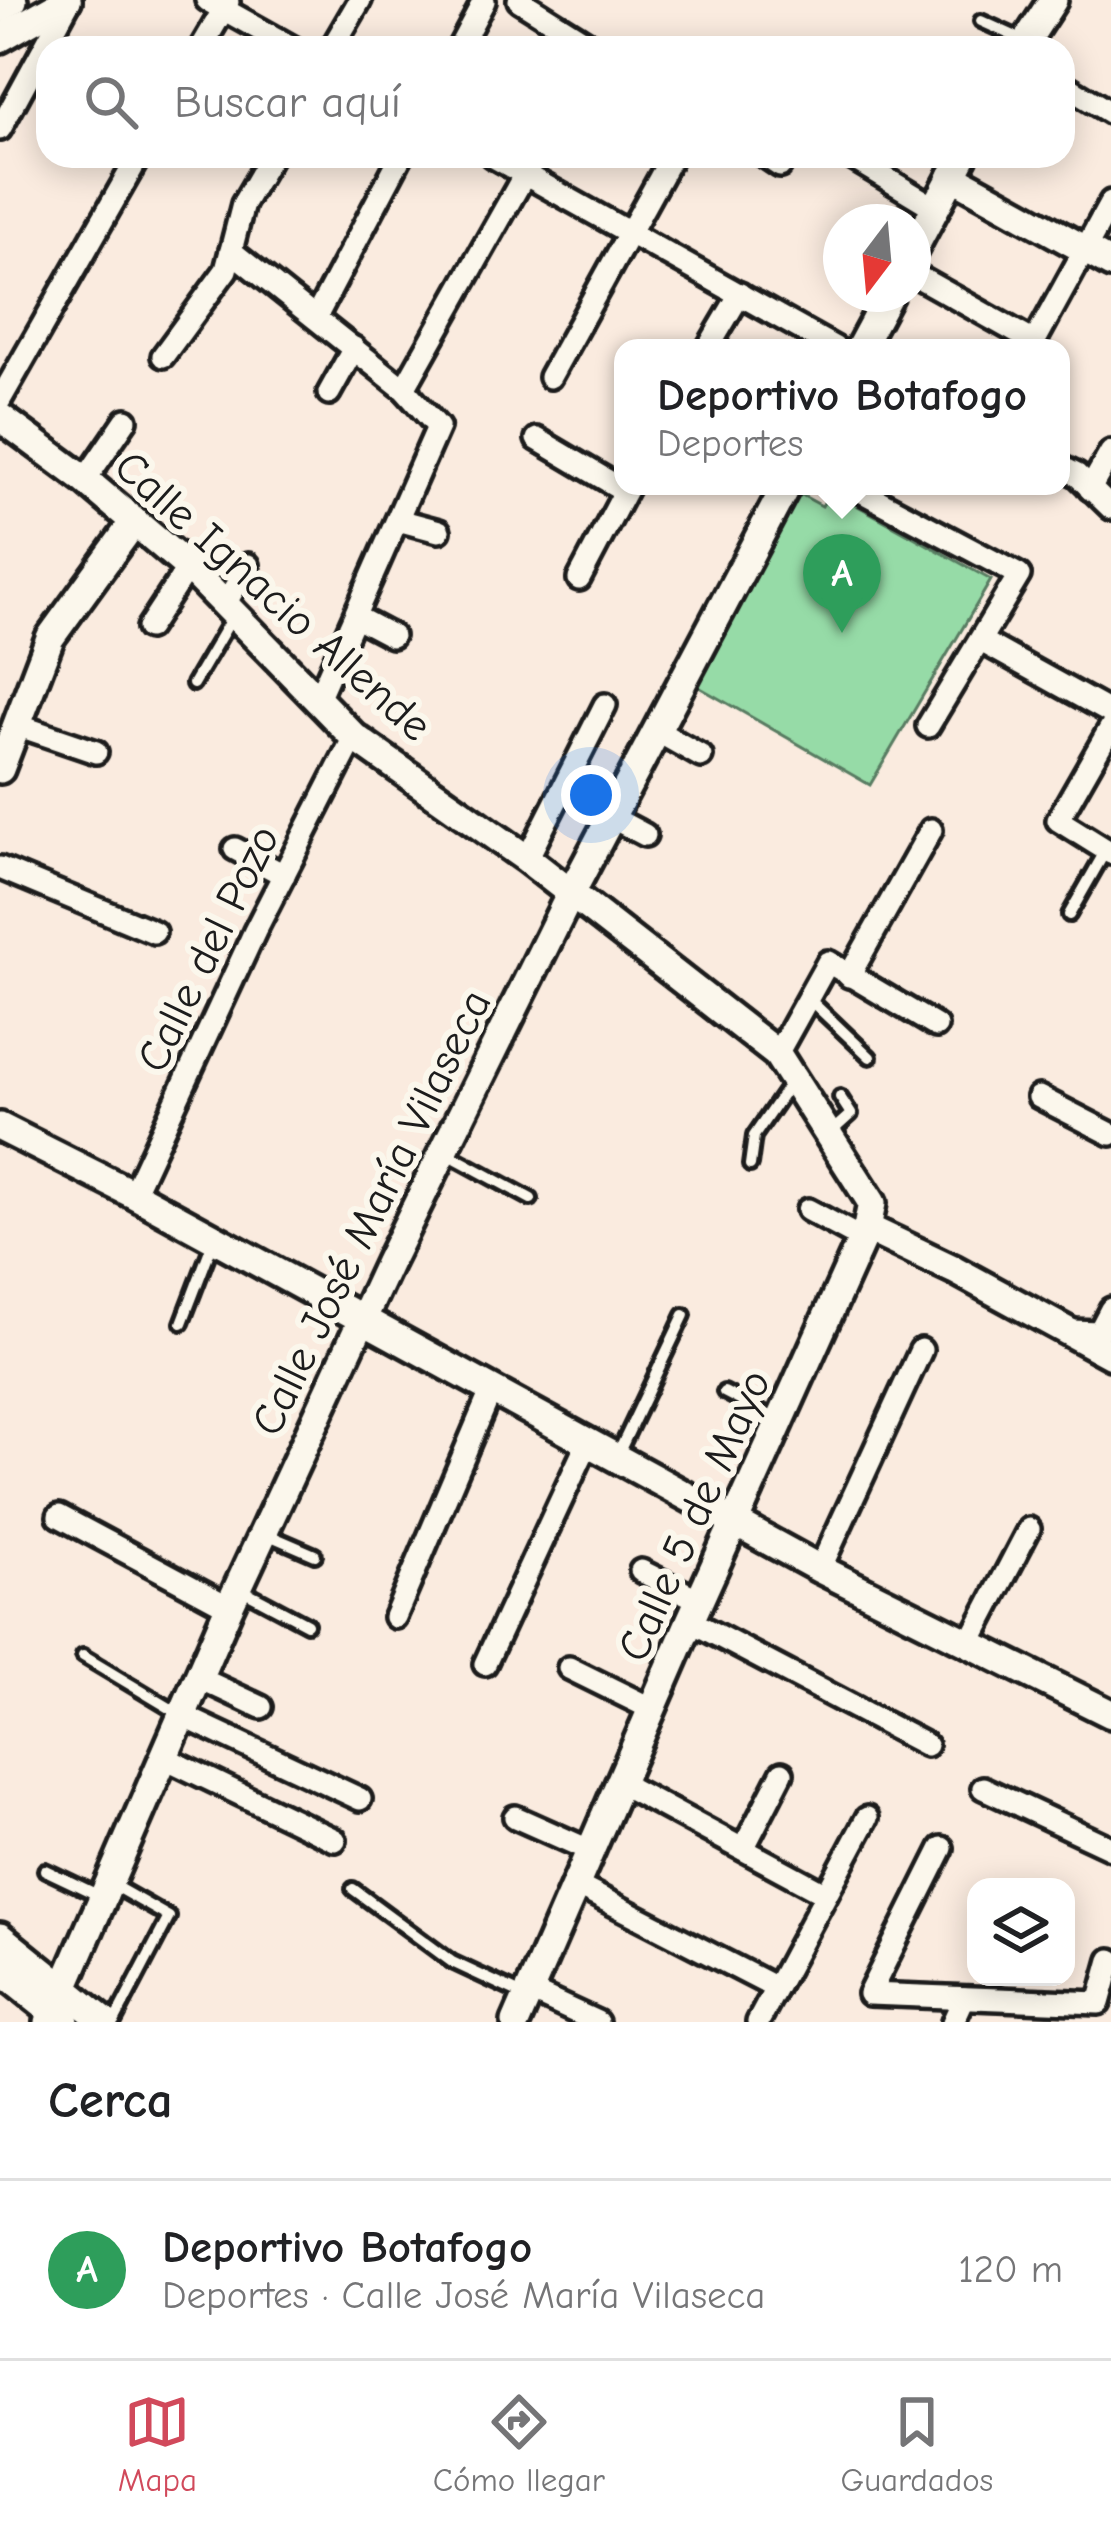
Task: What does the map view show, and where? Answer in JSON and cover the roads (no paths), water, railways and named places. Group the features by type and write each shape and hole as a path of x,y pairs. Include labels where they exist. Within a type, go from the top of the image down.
{"street":[{"path":"0,38 68,0"},
{"path":"49,36 68,0"},
{"path":"339,36 360,0"},
{"path":"520,0 576,36"},
{"path":"1030,36 1053,0"},
{"path":"465,36 484,1"},
{"path":"206,36 220,3 273,36"},
{"path":"0,129 36,61"},
{"path":"1075,90 1111,113"},
{"path":"0,400 132,168"},
{"path":"164,356 226,270 243,204 264,168"},
{"path":"316,317 395,168"},
{"path":"404,389 528,168"},
{"path":"534,168 628,232 819,339"},
{"path":"550,377 665,168"},
{"path":"870,168 935,208"},
{"path":"931,216 957,168"},
{"path":"961,168 1111,264"},
{"path":"1035,339 1111,202"},
{"path":"231,251 404,389 437,427 316,701"},
{"path":"931,285 1022,339"},
{"path":"714,339 740,295"},
{"path":"865,339 879,312"},
{"path":"329,394 354,348"},
{"name":"Calle Ignacio Allende","path":"0,417 85,480 188,567 354,737 526,859 777,1054"},
{"path":"85,480 126,420"},
{"path":"537,440 614,482"},
{"path":"1090,489 1111,452"},
{"path":"1070,472 1111,508"},
{"path":"579,579 624,495"},
{"name":"Calle José María Vilaseca","path":"58,2012 234,1597 443,1151 571,893 782,495"},
{"path":"868,495 1018,574 928,726"},
{"path":"398,520 439,531"},
{"path":"0,769 50,638 134,521"},
{"path":"230,609 248,565"},
{"path":"148,628 188,567"},
{"path":"356,617 392,637"},
{"path":"980,640 1110,726 1058,820 1108,851"},
{"path":"526,859 604,705"},
{"path":"17,725 95,752"},
{"path":"657,731 701,756"},
{"name":"Calle del Pozo","path":"133,1194 354,737"},
{"path":"611,818 645,836"},
{"path":"849,976 931,830"},
{"path":"235,849 284,875"},
{"path":"0,868 154,932"},
{"path":"864,1234 872,1203 777,1054 828,962 936,1026"},
{"path":"1039,1097 1109,1129"},
{"path":"0,1127 133,1194 820,1570 1111,1714"},
{"path":"808,1210 1070,1331 1111,1355"},
{"name":"Calle 5 de Mayo","path":"523,2003 864,1234"},
{"path":"1070,1331 1099,1332 1111,1309"},
{"path":"820,1570 921,1350"},
{"path":"395,1617 490,1391"},
{"path":"485,1664 587,1444"},
{"path":"59,1516 234,1597"},
{"path":"970,1643 1029,1529"},
{"path":"640,1571 694,1611 926,1745"},
{"path":"569,1668 652,1709"},
{"path":"199,1678 261,1707"},
{"path":"183,1716 360,1799"},
{"path":"165,1758 334,1840"},
{"path":"743,1849 782,1773"},
{"path":"620,1783 826,1894"},
{"path":"983,1788 1111,1848"},
{"path":"515,1817 589,1850"},
{"path":"758,2022 867,1818"},
{"path":"942,1848 869,1994 1099,2003 1111,1960"},
{"path":"574,1883 776,1988"},
{"path":"0,1937 58,2012"},
{"path":"0,1970 58,2012 110,2022"},
{"path":"953,2022 983,1986"},
{"path":"523,2003 597,2022"}],"lane":[{"path":"981,21 1008,36"},
{"path":"193,684 230,609"},
{"path":"1070,915 1108,851"},
{"path":"808,998 870,1057"},
{"path":"750,1165 754,1136 793,1079"},
{"path":"829,1134 851,1114 839,1097"},
{"path":"443,1151 531,1199"},
{"path":"182,1323 214,1239"},
{"path":"615,1459 684,1315"},
{"path":"724,1392 781,1422"},
{"path":"264,1533 315,1555"},
{"path":"234,1597 307,1624"},
{"path":"83,1656 183,1716"},
{"path":"45,1870 170,1917 110,2022"},
{"path":"353,1889 452,1962 523,2003"}],"place":[{"name":"Deportivo Botafogo","path":"842,633"}]}
